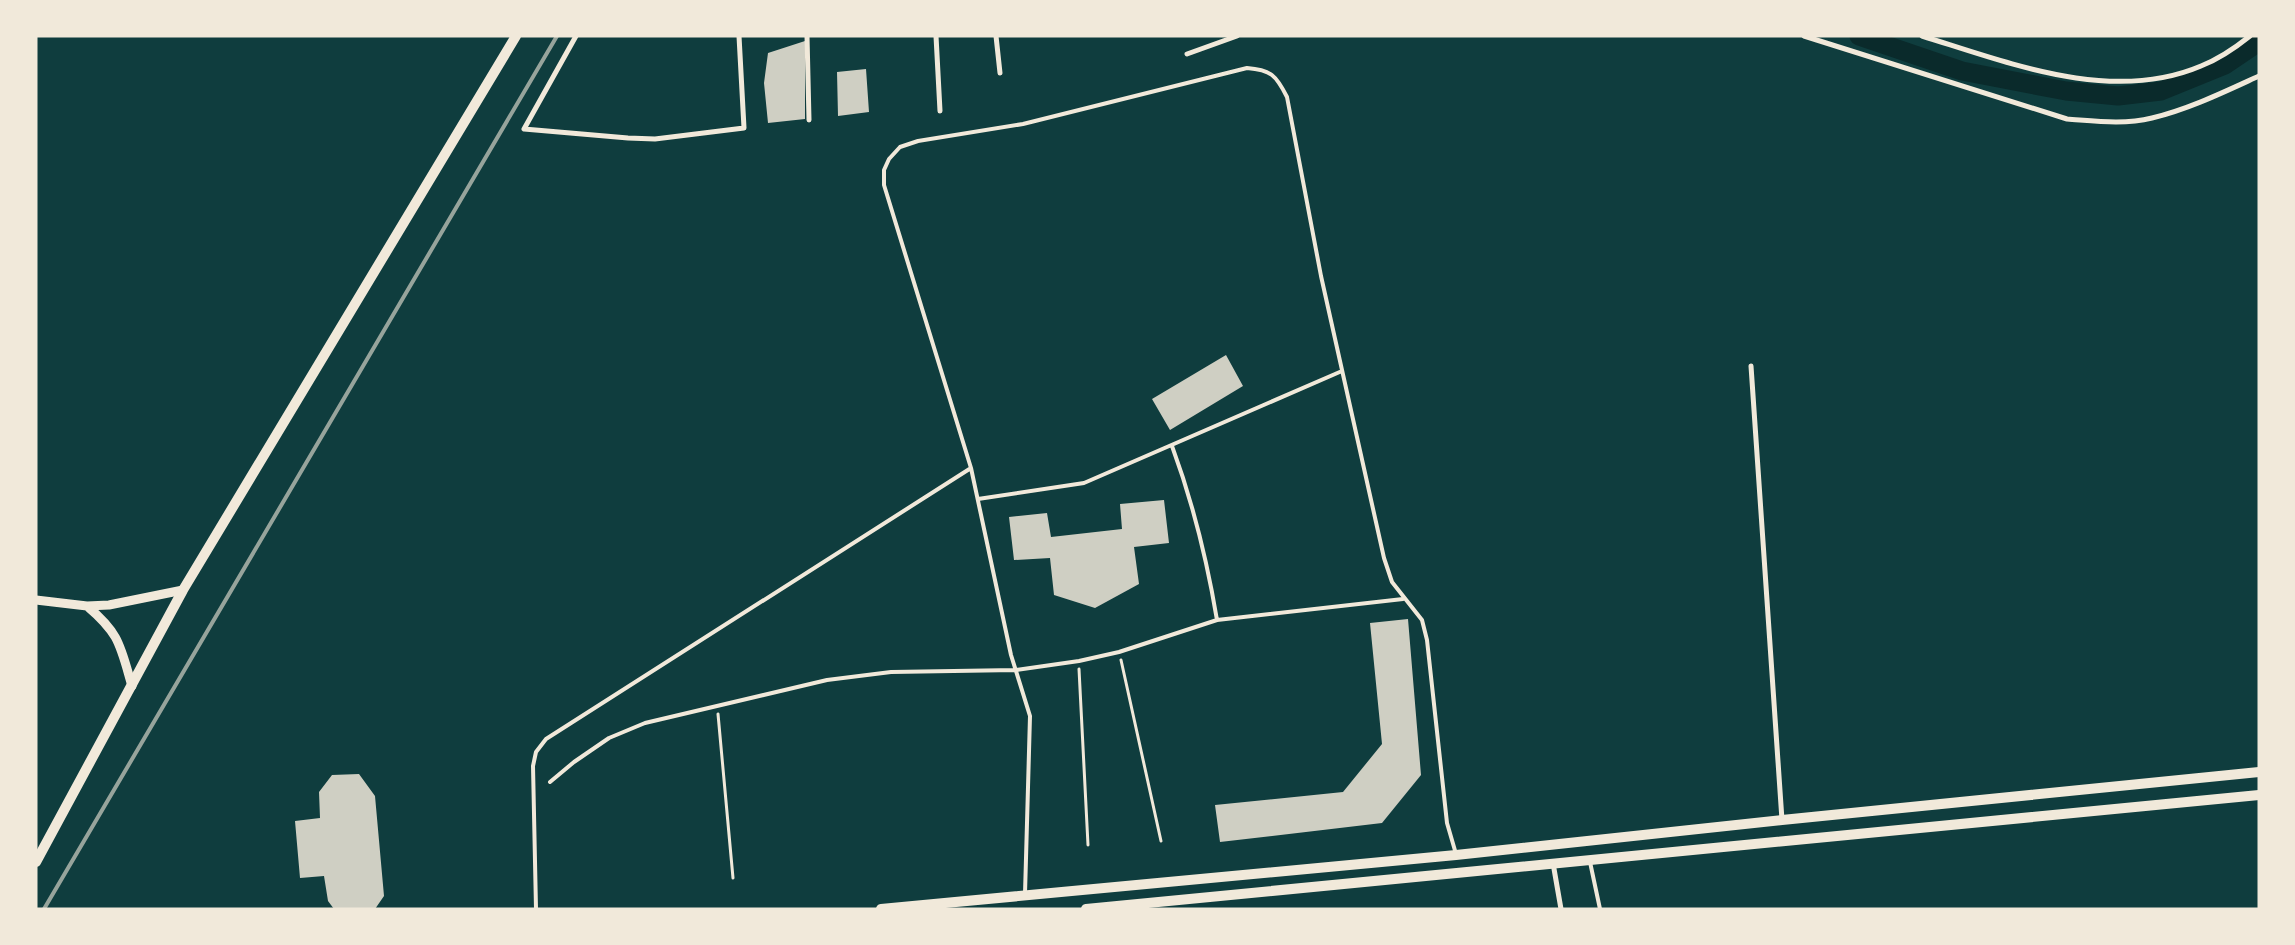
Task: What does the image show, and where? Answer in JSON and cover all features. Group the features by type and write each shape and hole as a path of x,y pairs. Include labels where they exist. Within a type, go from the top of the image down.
{"main road":[{"path":"36,862 183,590 516,36"},
{"path":"880,909 1456,855 2259,772"},
{"path":"1086,909 2259,794"},
{"path":"1456,855 1458,872"}],"street":[{"path":"576,36 524,129 655,139 744,128 739,36"},
{"path":"808,36 810,120"},
{"path":"936,36 940,111"},
{"path":"996,36 1000,72"},
{"path":"1187,54 1237,36"},
{"path":"1804,36 2067,119 2109,122 2150,119 2191,107 2259,76"},
{"path":"1922,36 2024,68 2079,80 2119,80 2161,78 2202,66 2231,50 2250,36"},
{"path":"1751,366 1782,820"},
{"path":"36,600 87,606 130,602 183,590"},
{"path":"87,606 106,623 119,643 132,686"},
{"path":"1553,863 1562,909"}],"lane":[{"path":"1025,894 1030,716 1016,670 971,468 884,185 884,170 889,158 900,147 918,141 1023,124 1247,68 1266,70 1279,81 1287,96 1306,207 1384,558 1392,582 1403,599 1422,620 1448,823 1456,855"},
{"path":"978,499 1084,483 1342,371"},
{"path":"1172,446 1190,496 1209,572 1217,620"},
{"path":"536,909 533,766 536,752 546,739 971,468"},
{"path":"550,782 574,762 609,738 645,723 827,680 891,672 1016,670 1079,661 1119,652 1217,620 1403,599"},
{"path":"1590,860 1600,909"}],"path":[{"path":"1119,652 1161,841"},
{"path":"1079,661 1088,845"},
{"path":"718,706 733,878"}],"building":[{"path":"805,41 805,119 768,123 764,83 768,53"},
{"path":"866,69 869,112 838,116 837,72"},
{"path":"1226,355 1243,386 1170,430 1152,399"},
{"path":"1164,500 1169,543 1134,547 1139,584 1095,608 1054,595 1050,558 1014,560 1009,517 1047,513 1051,537 1122,529 1120,504"},
{"path":"1408,619 1421,775 1382,823 1220,842 1215,805 1343,792 1382,744 1370,623"},
{"path":"359,774 375,796 384,896 375,909 334,909 328,901 324,876 300,878 295,821 320,818 319,792 332,775"}],"waterway":[{"path":"1859,36 1962,71 2066,91 2118,96 2161,91 2225,65 2259,42"}],"railway":[{"path":"44,909 557,36"}]}
